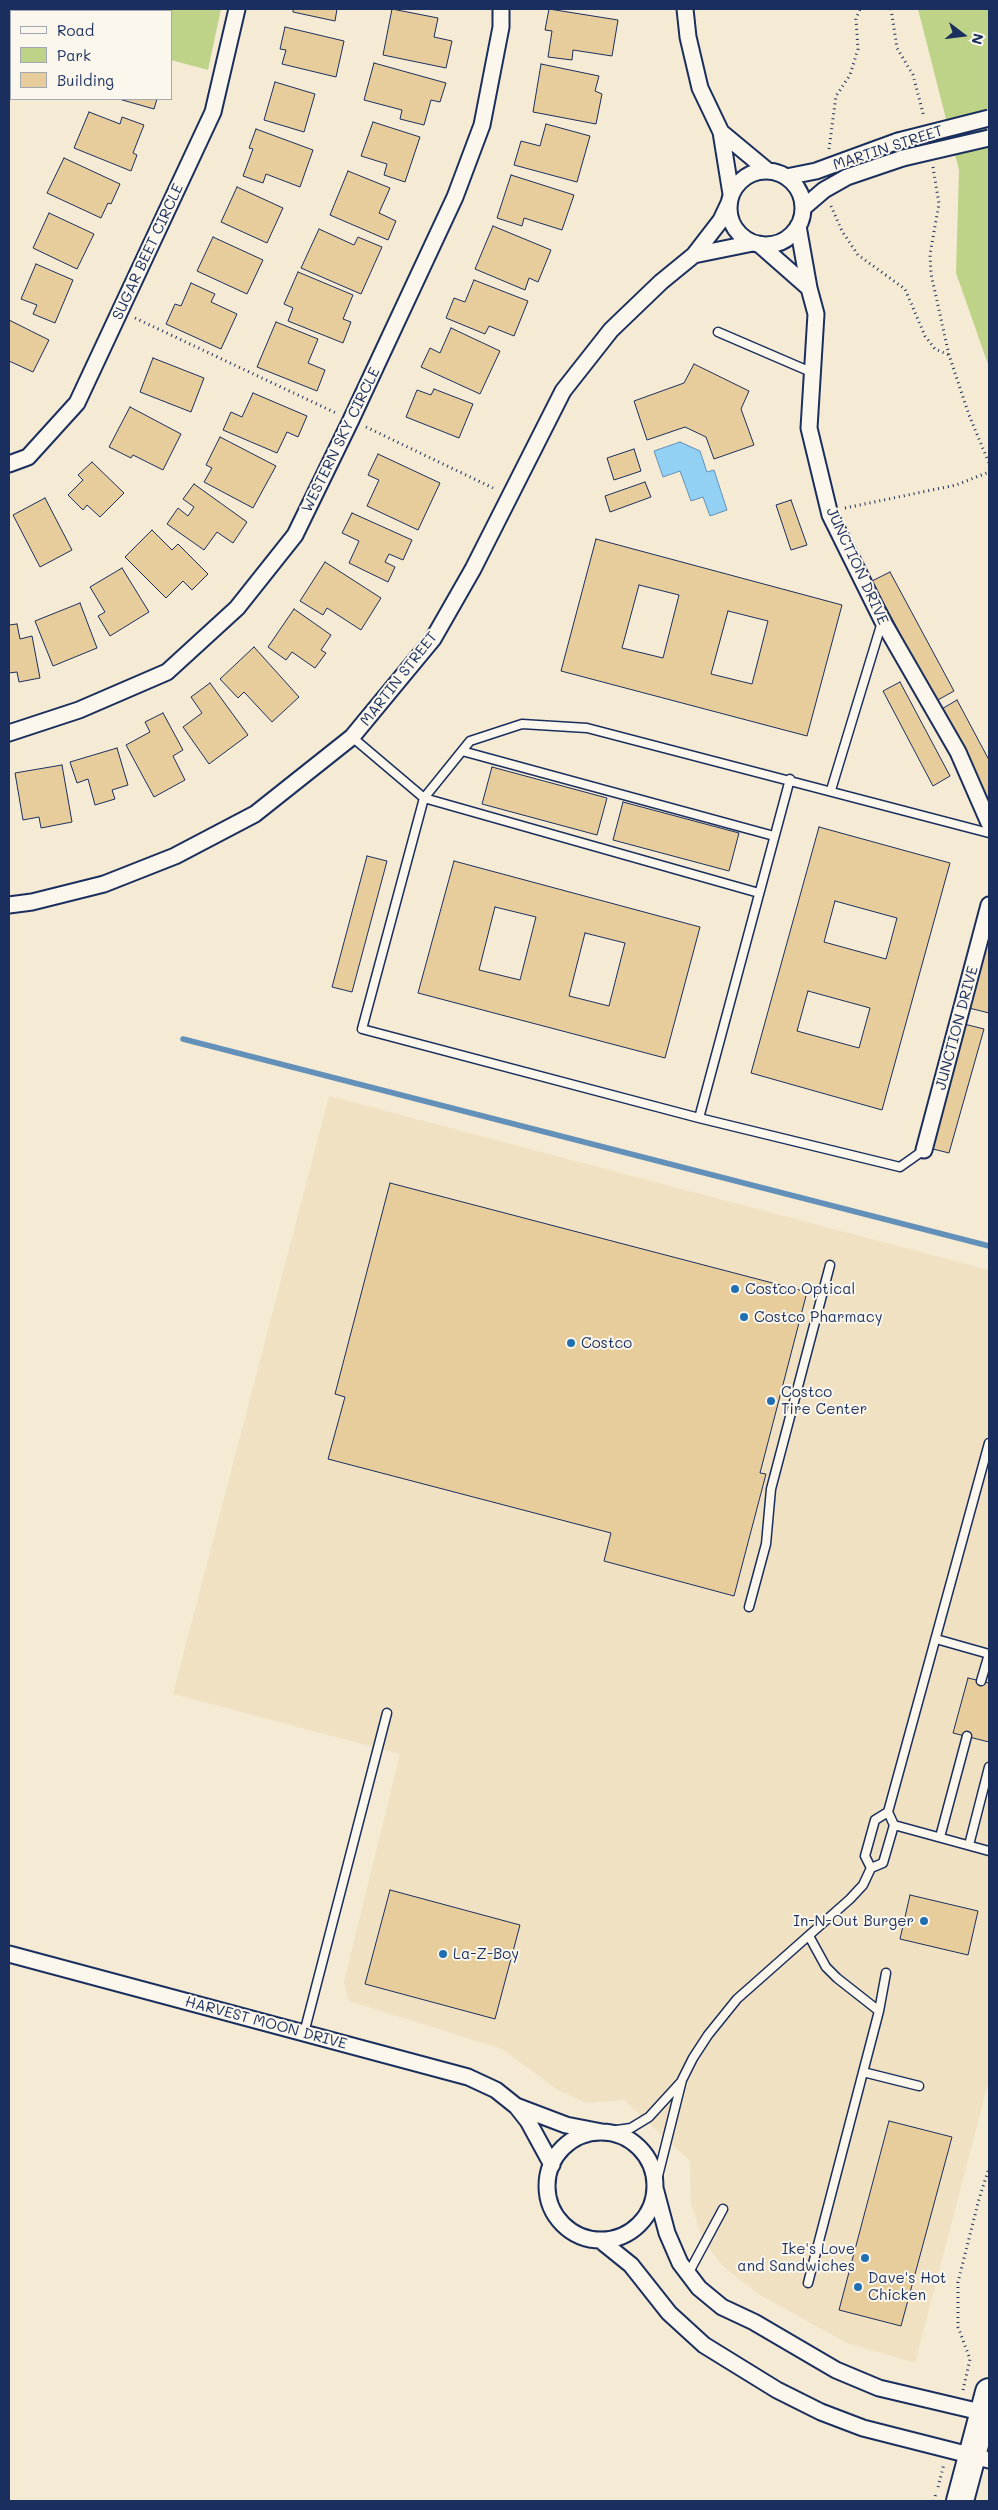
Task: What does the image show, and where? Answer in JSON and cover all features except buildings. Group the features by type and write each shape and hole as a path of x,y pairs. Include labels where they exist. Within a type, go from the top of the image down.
{"highway":[{"path":"960,2501 980,2406"}],"street":[{"name":"SUGAR BEET CIRCLE","path":"9,464 28,457 77,403 213,112 237,9"},
{"name":"WESTERN SKY CIRCLE","path":"9,733 79,710 167,672 237,608 295,535 455,197 482,125 501,27 501,9"},
{"path":"685,9 688,37 700,88 721,132 730,199 730,216 734,228 742,237 756,244 808,288"},
{"name":"MARTIN STREET","path":"786,177 816,171 898,141 989,118"},
{"path":"721,132 768,171 786,177 795,186 800,196 803,208 798,226 788,238 774,244 756,244"},
{"name":"MARTIN STREET","path":"803,208 824,190 848,177 902,158 989,138"},
{"path":"730,199 736,186 750,174 768,171"},
{"name":"MARTIN STREET","path":"9,906 104,884 176,856 255,814 352,737 433,639 473,570 563,391 610,330 661,282 694,255 721,220 730,199"},
{"name":"JUNCTION DRIVE","path":"798,226 808,288 816,314 809,428 830,515 882,620 958,752 989,822"},
{"name":"MARTIN STREET","path":"694,255 756,244"},
{"name":"JUNCTION DRIVE","path":"924,1150 989,905"},
{"name":"HARVEST MOON DRIVE","path":"9,1954 468,2077 496,2090 516,2106 528,2121 552,2165"},
{"name":"HARVEST MOON DRIVE","path":"516,2106 566,2125 602,2132"},
{"path":"655,2188 652,2204 644,2219 638,2225 617,2238 600,2240 583,2237 568,2228 556,2215 549,2199 548,2182 552,2165 560,2152 572,2141 586,2135 602,2132 616,2134 629,2140 640,2149 654,2173 655,2188 667,2233 680,2263 698,2288 722,2307 754,2322 836,2370 879,2388 980,2406"},
{"path":"600,2240 631,2265 669,2313 704,2345 744,2371 821,2412 863,2428 969,2455"}],"lane":[{"path":"718,332 811,372"},
{"path":"831,790 882,620"},
{"path":"924,1150 900,1167 699,1118 362,1029 424,798 470,741 522,724 587,728 790,779 989,833"},
{"path":"352,737 424,798 759,894"},
{"path":"462,751 774,836"},
{"path":"699,1118 790,779"},
{"path":"749,1607 766,1544 771,1489 830,1265"},
{"path":"655,2188 682,2080 693,2058 723,2014 737,1999 850,1899 863,1885 871,1868 883,1864 894,1825 888,1812 989,1443"},
{"path":"936,1639 989,1654 981,1681"},
{"path":"304,2033 387,1713"},
{"path":"940,1837 967,1736"},
{"path":"969,1845 989,1768"},
{"path":"871,1868 865,1856 874,1820 888,1812"},
{"path":"894,1825 989,1851"},
{"path":"809,1936 826,1967 878,2011"},
{"path":"808,2283 863,2072 886,1973"},
{"path":"863,2072 919,2086"},
{"path":"602,2132 631,2128 648,2116 682,2080"},
{"path":"688,2274 723,2209"}],"path":[{"path":"891,9 897,48 913,75 926,126"},
{"path":"932,161 939,204 930,254 932,284 949,355 969,415 989,463"},
{"path":"136,318 341,415"},
{"path":"359,424 493,488"},
{"path":"830,515 845,508 956,485 989,472"},
{"path":"980,2406 970,2359 958,2327 958,2282 978,2199 989,2168"},
{"path":"934,2501 969,2455"}],"shaded area":[{"path":"329,1096 989,1270 989,2080 915,2363 847,2343 758,2294 723,2266 703,2240 691,2204 690,2161 624,2100 586,2103 558,2090 502,2049 349,2001 344,1982 400,1754 173,1694"}],"green space":[{"path":"9,9 221,9 208,70 172,60 172,10 10,10 9,13"},
{"path":"918,9 989,9 989,367 956,273 959,170"}],"water":[{"path":"680,442 700,451 707,472 714,470 727,510 710,516 703,497 691,501 680,471 663,477 654,451"}],"waterway":[{"path":"183,1039 989,1246"}],"place":[{"name":"Costco Optical","path":"735,1289"},
{"name":"Costco Pharmacy","path":"744,1317"},
{"name":"Costco","path":"571,1343"},
{"name":"Costco Tire Center","path":"771,1401"},
{"name":"In-N-Out Burger","path":"924,1921"},
{"name":"La-Z-Boy","path":"443,1954"},
{"name":"Ike's Love and Sandwiches","path":"865,2258"},
{"name":"Dave's Hot Chicken","path":"858,2287"}]}
